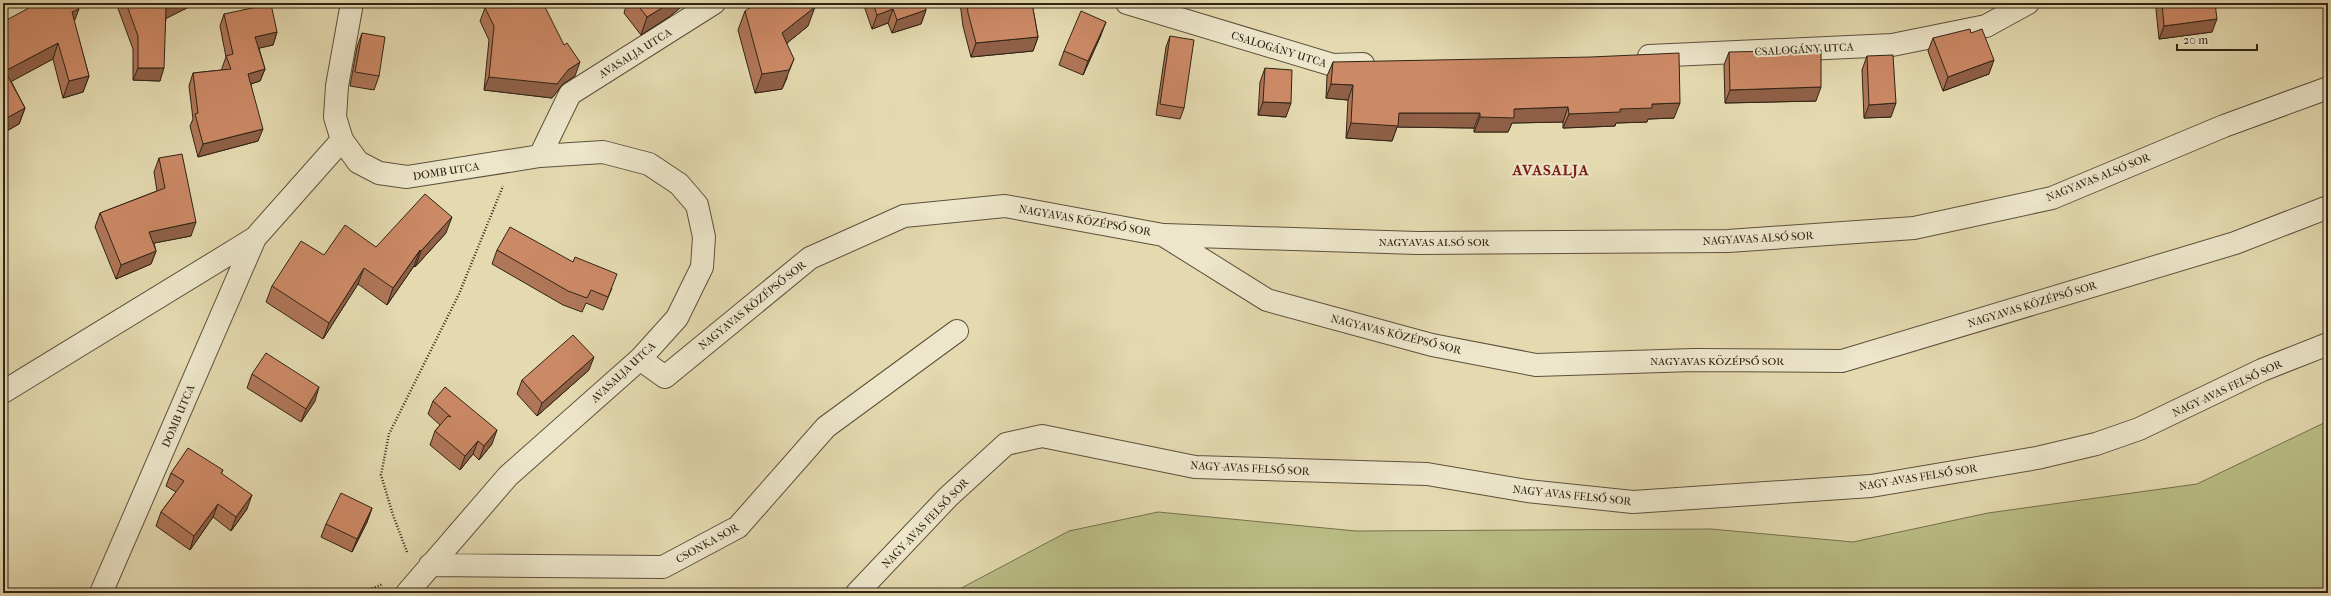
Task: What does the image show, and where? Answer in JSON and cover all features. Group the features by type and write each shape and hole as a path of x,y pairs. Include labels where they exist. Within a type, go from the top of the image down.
{"street":[{"name":"DOMB UTCA","path":"352,3 337,86 335,117 342,140 358,162 379,173 407,178 540,156"},
{"name":"AVASALJA UTCA","path":"407,593 508,476 640,359 677,318 702,267 704,236 697,205 679,184 649,164 603,152 540,156 570,94 714,3"},
{"name":"CSALOGÁNY UTCA","path":"1127,3 1333,65 1380,64"},
{"name":"CSALOGÁNY UTCA","path":"1633,57 1892,45 1986,26 2028,3"},
{"name":"NAGYAVAS ALSÓ SOR","path":"1163,235 1417,243 1720,241 1914,228 2052,198 2224,126 2328,88"},
{"name":"DOMB UTCA","path":"3,392 255,238 342,140"},
{"name":"NAGYAVAS KÖZÉPSŐ SOR","path":"640,359 665,377 810,258 904,216 1005,206 1163,235 1267,300 1432,345 1536,364 1694,360 1842,361 2235,243 2328,207"},
{"name":"DOMB UTCA","path":"101,593 255,238"},
{"name":"CSONKA SOR","path":"430,565 663,567 738,527 826,427 957,331"},
{"name":"NAGY-AVAS FELSŐ SOR","path":"857,593 948,496 1006,444 1042,436 1195,466 1427,474 1527,491 1633,502 1870,486 2037,458 2096,444 2139,428 2262,370 2328,344"}],"path":[{"path":"407,552 381,475 389,434 459,294 514,160"}],"green space":[{"path":"2328,421 2328,593 952,593 1069,531 1158,512 1356,531 1711,529 1853,542 1988,513 2197,484"}],"building":[{"path":"38,3 76,3 79,9 72,12 89,76 69,81 58,43 5,71 25,108 3,120 3,22"},
{"path":"126,3 175,3 166,8 164,68 138,68 138,36"},
{"path":"494,3 543,3 564,45 567,43 580,62 568,70 557,84 489,77 494,26 485,8"},
{"path":"636,3 670,3 647,17"},
{"path":"756,3 812,3 815,7 782,33 794,59 789,70 762,74 745,11"},
{"path":"873,3 923,3 926,10 897,20 893,9 877,15"},
{"path":"967,3 1032,3 1038,37 976,43 968,13"},
{"path":"2162,3 2215,3 2217,19 2164,26"},
{"path":"271,4 277,32 255,37 265,69 248,74 263,129 203,144 195,114 198,113 193,73 231,69 226,56 233,54 224,14"},
{"path":"1081,11 1106,22 1088,61 1064,51"},
{"path":"1970,29 1971,33 1982,29 1994,60 1948,77 1933,38"},
{"path":"362,33 385,37 379,76 355,72"},
{"path":"1170,36 1194,40 1184,108 1160,104"},
{"path":"1821,50 1821,87 1730,90 1729,52"},
{"path":"1679,53 1680,103 1652,104 1652,108 1620,109 1620,112 1569,114 1568,107 1514,109 1514,118 1480,117 1480,113 1399,113 1398,126 1351,123 1353,85 1331,84 1333,62 1591,57"},
{"path":"1893,55 1896,103 1869,105 1867,56"},
{"path":"1265,68 1292,70 1291,103 1263,102"},
{"path":"182,154 196,222 149,232 156,251 121,265 100,213 165,188 159,158"},
{"path":"425,194 452,217 421,251 420,250 393,288 364,268 329,323 272,286 301,241 324,255 345,225 376,247"},
{"path":"510,227 573,262 575,257 617,274 608,297 591,290 587,298 568,291 497,250"},
{"path":"573,335 594,357 542,403 522,380"},
{"path":"266,353 319,387 306,409 252,374"},
{"path":"445,387 497,430 484,446 478,441 465,456 435,431 448,416 451,417 433,401"},
{"path":"188,448 223,470 221,473 252,495 236,517 218,504 194,536 161,512 184,481 171,473"},
{"path":"341,493 372,508 357,539 326,524"}],"district":[{"name":"AVASALJA","path":"1551,170"}]}
